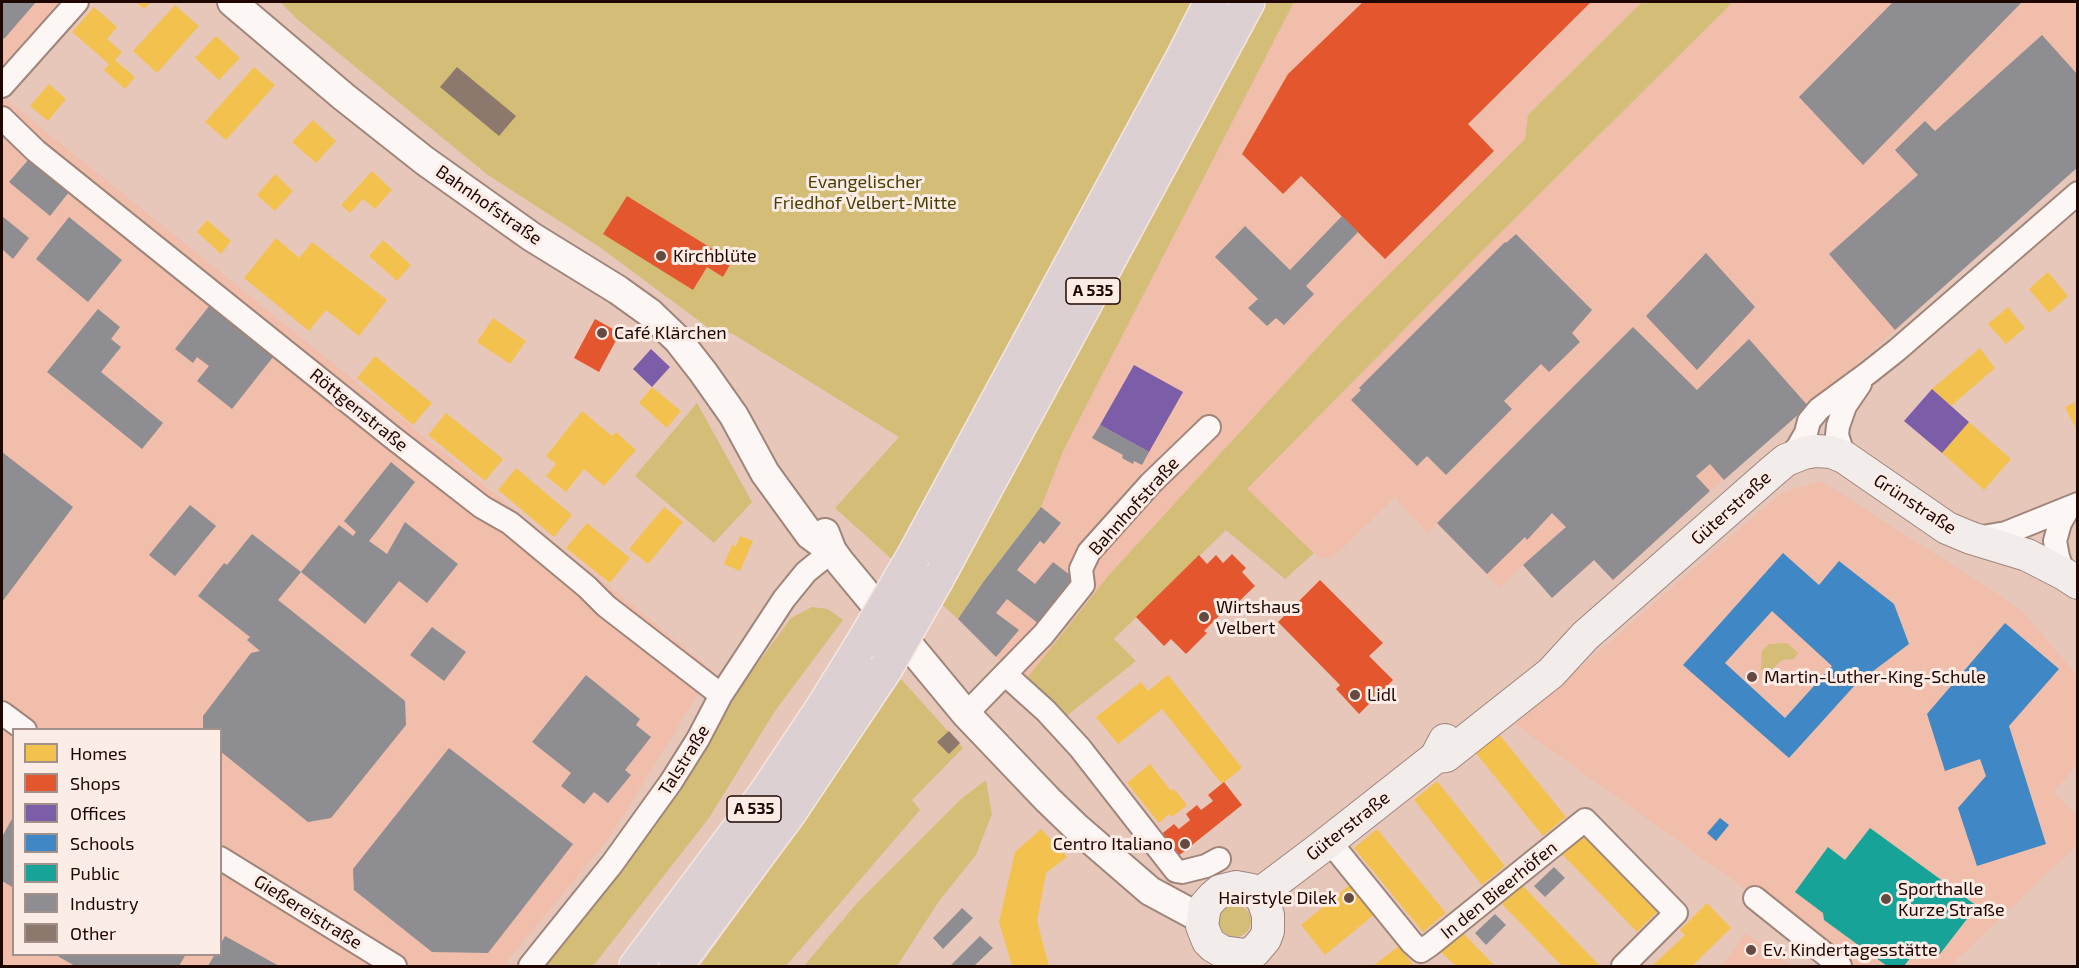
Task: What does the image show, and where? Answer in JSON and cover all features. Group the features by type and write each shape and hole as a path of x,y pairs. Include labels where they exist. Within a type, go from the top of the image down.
{"highway":[{"name":"A 535","path":"636,966 765,794 821,711 862,644 915,555 1211,2"},
{"name":"A 535","path":"676,966 790,812 886,668 937,579 1248,2"}],"main road":[{"name":"Grünstraße","path":"1786,460 1816,451 1831,452 1844,457 1947,528 1971,538 2027,555 2071,578"},
{"name":"Güterstraße","path":"1258,895 1436,757 1446,756 1551,673 1585,636 1786,460"},
{"path":"1236,887 1252,890 1258,895 1266,907 1269,922 1265,939 1255,959 1223,952 1207,932 1220,891 1236,887"}],"street":[{"path":"2,86 77,2"},
{"name":"Bahnhofstraße","path":"232,2 344,97 434,168 532,237 618,290 650,313 678,340 734,416 778,465 823,527 832,551 966,714 1048,800 1105,853 1158,882 1207,932"},
{"name":"Röttgenstraße","path":"2,118 36,151 392,437 482,507 510,523 587,587 606,606 721,695"},
{"name":"Güterstraße","path":"1786,460 1798,447 1809,421 1819,409 1868,374 2078,193"},
{"name":"Güterstraße","path":"1844,457 1837,435 1839,421 1851,395 1868,374"},
{"name":"Bahnhofstraße","path":"966,714 1043,635 1083,585 1082,569 1089,552 1150,484 1209,427"},
{"path":"1971,538 2006,533 2073,507"},
{"path":"2071,578 2058,557 2055,541 2060,523 2073,507"},
{"name":"Talstraße","path":"530,966 643,823 698,739 721,695 795,585 832,551"},
{"path":"1005,675 1046,711 1080,748 1176,871 1182,872 1206,866 1219,859"},
{"path":"2,713 24,728"},
{"name":"In den Bieerhöfen","path":"1329,842 1421,951 1586,820 1676,914 1623,966"},
{"name":"Gießereistraße","path":"222,859 395,966"},
{"path":"1755,898 1840,966"}],"shaded area":[{"path":"2,2 83,2 2,96"},
{"path":"1294,2 1642,2 1528,115 1525,139 1340,323 1109,575 1023,683 958,619 1041,507 1063,451"},
{"path":"1733,2 2077,2 2077,167 1873,350 1710,491 1613,580 1594,561 1552,598 1523,565 1500,588 1437,524 1428,533 1395,497 1342,549 1330,559 1325,556 1321,559 1247,490 1472,261"},
{"path":"2,96 713,670 610,837 503,966 2,966"},
{"path":"1821,481 2024,613 2077,675 2077,764 2054,792 2077,815 2077,845 1950,966 1853,966 1515,724 1781,493"},
{"name":"Ev. Kindertagesstätte","path":"1746,933 1792,966 1722,966"}],"green space":[{"name":"Evangelischer Friedhof Velbert-Mitte","path":"280,2 1294,2 1063,451 1041,507 958,619 835,508 899,437 733,334 710,329 601,248 488,175 298,20"},
{"path":"1642,2 1733,2 1247,489 1314,553 1285,579 1226,530 1114,639 1136,661 1064,718 1023,683 1109,575 1340,323 1525,139 1528,115"},
{"path":"697,403 752,502 714,543 635,476"},
{"path":"812,607 828,609 843,620 775,711 709,818 593,966 540,966 691,770 747,678 791,618"},
{"path":"1787,643 1798,653 1794,659 1782,660 1770,671 1761,670 1762,651 1769,644"},
{"path":"901,679 963,748 912,800 920,810 786,966 700,966 804,821"},
{"path":"986,780 992,814 976,855 939,901 897,966 804,966 857,903 961,799"},
{"path":"1235,905 1246,910 1251,921 1246,932 1235,937 1224,932 1219,921 1224,910"}],"building: Homes":[{"path":"136,2 151,2 144,9"},
{"path":"175,5 199,26 157,73 133,51"},
{"path":"94,7 117,27 107,39 122,52 115,60 135,77 125,89 104,70 109,64 72,32"},
{"path":"216,36 240,58 219,80 195,58"},
{"path":"254,67 275,85 226,140 205,122"},
{"path":"49,84 66,99 48,121 30,106"},
{"path":"313,120 336,141 316,163 292,142"},
{"path":"372,171 392,190 375,209 363,199 350,213 341,205"},
{"path":"275,174 293,191 275,211 257,195"},
{"path":"207,220 231,241 221,254 197,232"},
{"path":"276,238 299,258 312,242 387,300 359,336 326,310 309,331 244,278"},
{"path":"383,240 411,265 397,281 369,256"},
{"path":"2048,272 2068,296 2049,313 2029,289"},
{"path":"2008,307 2025,328 2006,344 1988,324"},
{"path":"493,318 526,341 510,364 477,342"},
{"path":"1980,348 1995,368 1951,406 1932,389"},
{"path":"375,356 432,403 413,425 357,378"},
{"path":"652,387 681,411 667,428 639,403"},
{"path":"2078,401 2078,433 2065,407"},
{"path":"582,411 612,436 616,432 636,450 604,486 584,469 566,492 546,476 556,464 546,456"},
{"path":"446,413 503,459 485,481 428,435"},
{"path":"1969,422 2011,459 1984,490 1942,453"},
{"path":"516,468 572,515 554,537 498,490"},
{"path":"664,507 683,522 648,564 629,549"},
{"path":"587,523 630,558 610,583 566,548"},
{"path":"740,536 753,541 740,571 724,564 732,545 736,546"},
{"path":"1168,675 1242,768 1222,784 1162,709 1118,744 1096,717 1141,682 1148,691"},
{"path":"1498,733 1566,817 1543,836 1475,752"},
{"path":"1150,764 1171,791 1174,789 1187,805 1172,817 1169,814 1159,823 1127,783"},
{"path":"1437,781 1505,866 1482,885 1414,800"},
{"path":"1041,829 1067,857 1046,873 1037,921 1049,966 1012,966 999,922 1015,852"},
{"path":"1377,829 1446,913 1423,932 1354,848"},
{"path":"1583,836 1657,912 1637,932 1563,855"},
{"path":"1351,884 1375,914 1325,955 1301,925"},
{"path":"1522,885 1600,966 1562,966 1502,904"},
{"path":"1707,903 1731,928 1692,966 1652,966 1685,935 1680,930"},
{"path":"1462,932 1495,966 1456,966 1441,952"},
{"path":"1399,946 1414,966 1373,966"}],"building: Shops":[{"path":"1363,2 1591,2 1468,124 1494,151 1385,259 1301,176 1283,194 1242,154 1288,74"},
{"path":"627,196 732,261 723,277 707,267 693,290 603,234"},
{"path":"595,319 620,333 599,372 574,358"},
{"path":"1232,554 1246,568 1242,572 1255,586 1229,611 1227,608 1204,631 1207,633 1186,654 1171,639 1164,646 1136,617 1199,555 1207,564 1216,555 1223,563"},
{"path":"1320,580 1383,643 1369,656 1393,680 1359,714 1336,689 1340,685 1278,622"},
{"path":"1224,782 1242,805 1177,857 1159,836 1174,824 1179,829 1190,820 1186,814 1197,805 1201,810 1213,801 1208,795"}],"building: Offices":[{"path":"651,349 670,367 652,387 633,369"},
{"path":"1134,365 1183,392 1149,452 1100,425"},
{"path":"1932,389 1969,422 1942,453 1904,421"}],"building: Schools":[{"path":"1783,553 1819,585 1839,561 1894,604 1909,644 1856,684 1789,758 1683,665","holes":["1772,611 1832,666 1785,718 1725,663"]},
{"path":"2005,623 2059,669 2009,726 2046,844 1977,866 1958,808 1986,776 1980,759 1945,771 1927,714"},
{"path":"1720,818 1729,825 1716,841 1707,833"}],"building: Public":[{"name":"Sporthalle Kurze Straße","path":"1870,828 1977,906 1936,959 1919,947 1904,966 1887,966 1824,920 1823,913 1795,892 1828,847 1845,860"}],"building: Industry":[{"path":"2,2 36,2 4,39 2,37"},
{"path":"1893,2 2022,2 1863,165 1799,97"},
{"path":"2042,35 2078,75 2078,167 1895,330 1829,254 1918,175 1895,150 1925,121 1935,131"},
{"path":"29,159 69,192 50,216 9,182"},
{"path":"2,216 29,238 13,259 2,249"},
{"path":"1342,216 1358,232 1306,286 1314,294 1284,325 1276,318 1267,326 1248,308 1258,299 1215,257 1245,226 1290,270"},
{"path":"69,217 122,260 88,302 36,259"},
{"path":"1516,234 1592,310 1572,333 1580,342 1549,372 1541,364 1504,401 1512,409 1446,475 1427,456 1417,466 1351,400 1361,390 1359,388 1505,242"},
{"path":"1706,253 1755,307 1697,370 1646,316"},
{"path":"210,305 273,357 232,409 197,381 209,366 197,357 193,363 175,349"},
{"path":"98,309 120,327 111,339 121,347 101,372 163,423 142,449 47,372"},
{"path":"1633,327 1697,390 1749,339 1808,406 1724,480 1710,464 1696,476 1710,491 1613,580 1594,560 1552,598 1523,565 1566,527 1552,513 1527,540 1525,537 1487,574 1437,523"},
{"path":"1100,425 1149,452 1142,465 1134,461 1133,464 1122,458 1123,455 1092,438"},
{"path":"2,452 73,507 2,602"},
{"path":"391,462 415,482 369,541 387,554 405,522 458,564 427,603 399,581 365,624 301,572 339,525 353,536 356,532 344,521"},
{"path":"190,505 216,526 175,576 149,555"},
{"path":"1041,507 1061,523 1044,544 1040,541 1017,570 1035,584 1053,562 1074,578 1039,624 1007,599 996,613 1019,630 996,657 958,619"},
{"path":"252,534 301,572 278,600 405,701 406,725 331,818 308,822 222,753 222,728 203,728 203,716 251,653 260,651 247,640 250,637 198,596 224,563 227,565"},
{"path":"432,627 466,652 444,681 410,655"},
{"path":"586,675 640,719 636,725 651,737 625,770 631,775 608,803 594,792 584,804 561,786 571,773 532,742"},
{"path":"449,748 573,844 488,953 432,952 354,890 353,869"},
{"path":"12,819 12,887 2,881 2,837"},
{"path":"1554,867 1565,878 1545,897 1534,886"},
{"path":"962,908 973,918 943,949 933,938"},
{"path":"1495,914 1506,925 1486,945 1475,933"},
{"path":"225,936 279,966 208,966 214,956 222,956 222,941"},
{"path":"980,936 993,948 974,966 950,966"},
{"path":"58,956 185,956 179,966 75,966"}],"building: Other":[{"path":"457,67 516,116 499,136 440,87"},
{"path":"949,731 960,743 949,754 937,742"}],"place":[{"name":"Kirchblüte","path":"661,256"},
{"name":"Café Klärchen","path":"602,333"},
{"name":"Wirtshaus Velbert","path":"1204,617"},
{"name":"Martin-Luther-King-Schule","path":"1752,677"},
{"name":"Lidl","path":"1355,695"},
{"name":"Centro Italiano","path":"1185,844"},
{"name":"Hairstyle Dilek","path":"1349,898"},
{"name":"Sporthalle Kurze Straße","path":"1886,899"},
{"name":"Ev. Kindertagesstätte","path":"1751,950"}]}
